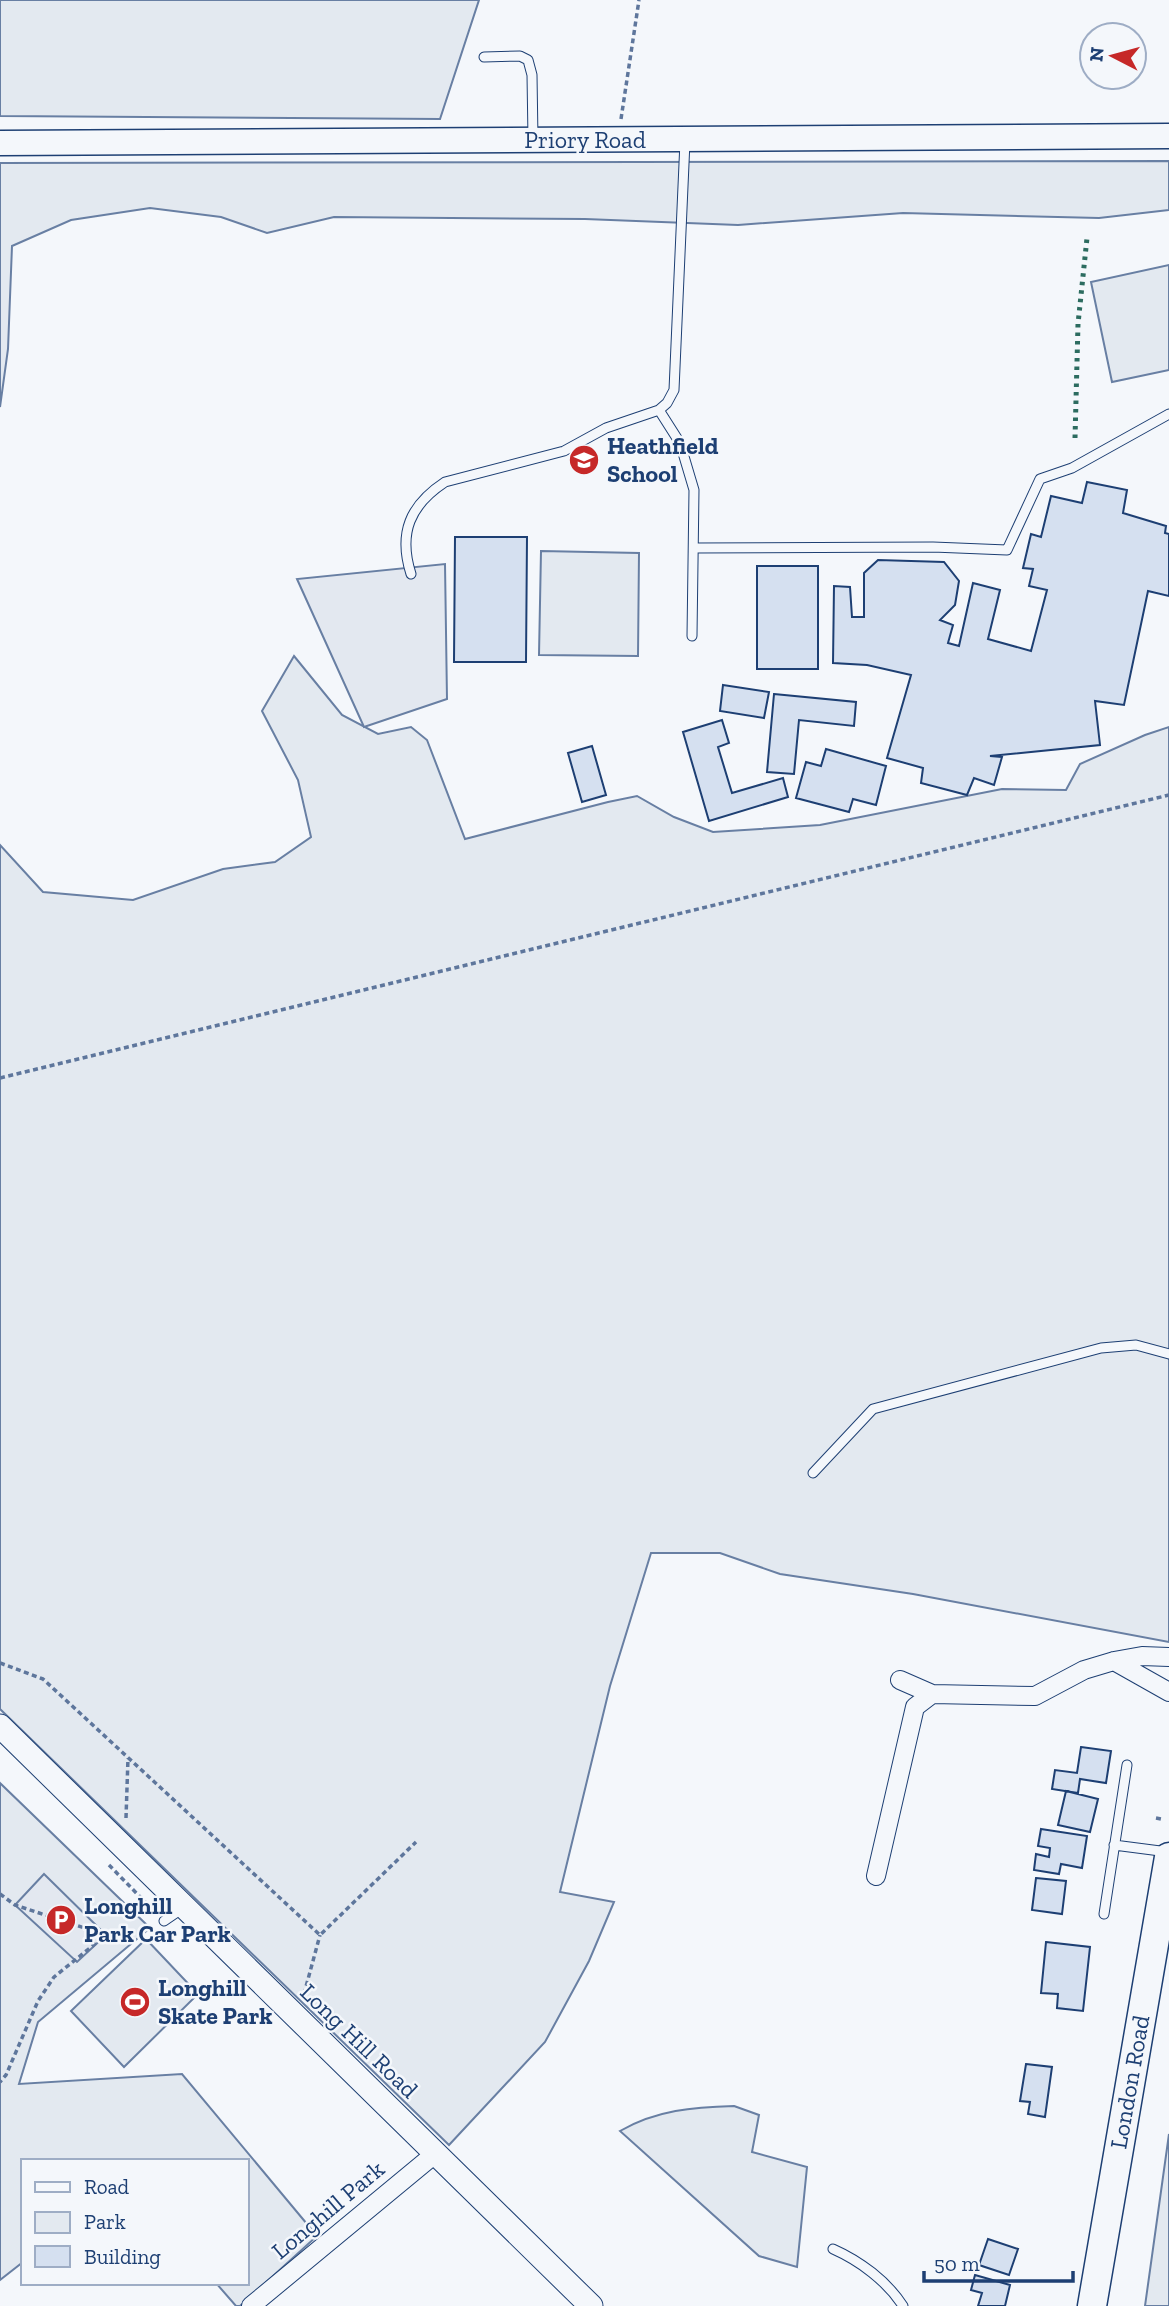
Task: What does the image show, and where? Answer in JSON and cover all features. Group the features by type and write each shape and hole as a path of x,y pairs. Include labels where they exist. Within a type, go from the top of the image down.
{"main road":[{"name":"Priory Road","path":"0,143 1169,136"},
{"name":"London Road","path":"1092,2306 1169,1857"}],"street":[{"path":"900,1680 932,1694 1035,1696 1084,1670 1114,1661 1142,1656 1169,1657"},
{"path":"1114,1661 1169,1692"},
{"path":"876,1876 915,1707 932,1694"},
{"name":"Long Hill Road","path":"0,1726 591,2306"},
{"name":"Longhill Park","path":"251,2306 436,2153"}],"lane":[{"path":"484,57 520,56 528,60 532,75 533,140"},
{"path":"411,574 406,547 407,526 428,493 445,482 564,450 606,428 659,410 667,402 674,390 685,140"},
{"path":"659,410 680,443 694,490 692,636"},
{"path":"695,548 933,547 1007,550 1040,479 1072,468 1169,414"},
{"path":"813,1473 873,1409 1101,1348 1136,1345 1169,1354"},
{"path":"1104,1914 1127,1765"},
{"path":"1114,1845 1169,1852"},
{"path":"164,1921 184,1907"},
{"path":"833,2249 856,2259 894,2292 903,2306"}],"path":[{"path":"618,140 639,0"},
{"path":"0,1078 1169,796"},
{"path":"0,1663 43,1679 320,1935"},
{"path":"124,1848 128,1758"},
{"path":"297,2017 320,1935 416,1842"},
{"path":"0,1894 15,1905 106,1936 54,1977 38,2001 6,2075 0,2082"}],"green space":[{"path":"0,0 479,0 440,119 0,116"},
{"path":"1169,161 1169,210 1099,218 903,213 738,225 585,219 334,217 267,233 221,217 150,208 71,220 12,246 8,349 0,407 0,163"},
{"path":"1169,265 1169,370 1112,382 1091,282"},
{"path":"541,551 639,553 638,656 539,655"},
{"path":"294,656 342,715 378,734 411,727 427,740 465,839 637,796 674,817 713,832 820,825 1002,789 1066,790 1080,764 1169,727 1169,1642 913,1594 780,1574 720,1553 651,1553 610,1686 560,1892 614,1902 589,1961 545,2042 449,2145 0,1709 0,845 43,892 133,900 223,869 275,862 311,837 298,780 262,711"},
{"path":"0,1783 150,1928 38,2022 19,2084 182,2074 317,2236 240,2306 236,2306 218,2285 248,2285 248,2159 21,2159 21,2264 0,2280"},
{"name":"Longhill Skate Park","path":"146,1939 198,1994 124,2067 71,2011"},
{"path":"734,2106 759,2115 752,2152 807,2167 797,2267 759,2256 620,2131 661,2114 704,2107"},
{"path":"1169,2134 1169,2306 1145,2306"}],"shaded area":[{"path":"445,564 447,699 364,727 297,579"},
{"name":"Longhill Park Car Park","path":"44,1874 106,1935 77,1962 15,1905"}],"building":[{"path":"1087,482 1127,490 1123,513 1166,526 1165,533 1169,534 1169,596 1148,591 1124,705 1095,701 1100,745 990,756 1002,757 994,785 974,778 967,795 921,783 923,768 887,758 911,675 867,665 833,663 834,586 850,587 852,617 864,617 864,573 878,560 944,562 959,581 955,605 940,620 953,625 948,643 959,646 973,583 1000,590 988,639 1031,651 1047,590 1029,586 1033,569 1023,568 1031,534 1041,537 1051,496 1082,503"},
{"path":"455,537 527,537 526,662 454,662"},
{"path":"757,566 818,566 818,669 757,669"},
{"path":"723,685 769,692 764,718 720,711"},
{"path":"774,694 856,702 854,726 799,720 794,774 767,772"},
{"path":"722,720 729,743 718,747 732,793 783,778 788,797 709,821 683,732"},
{"path":"592,746 606,795 582,802 568,753"},
{"path":"826,749 886,766 876,805 853,799 849,812 796,798 806,762 821,766"},
{"path":"1081,1747 1111,1751 1106,1783 1080,1779 1078,1793 1052,1789 1055,1770 1077,1773"},
{"path":"1066,1791 1098,1799 1090,1832 1058,1825"},
{"path":"1041,1829 1087,1836 1082,1868 1061,1864 1059,1874 1034,1870 1036,1854 1049,1857 1050,1848 1038,1846"},
{"path":"1036,1878 1066,1881 1062,1914 1032,1910"},
{"path":"1046,1942 1090,1947 1083,2011 1057,2008 1058,1994 1041,1993"},
{"path":"1026,2064 1052,2067 1045,2117 1028,2114 1030,2102 1020,2101"},
{"path":"988,2239 1018,2249 1009,2275 979,2265"},
{"path":"975,2275 1010,2285 1005,2306 978,2306 982,2293 971,2290"}],"hedge":[{"path":"1075,438 1078,324 1087,238"}],"place":[{"name":"Heathfield School","path":"584,460"},
{"name":"Longhill Park Car Park","path":"61,1920"},
{"name":"Longhill Skate Park","path":"135,2002"}]}
